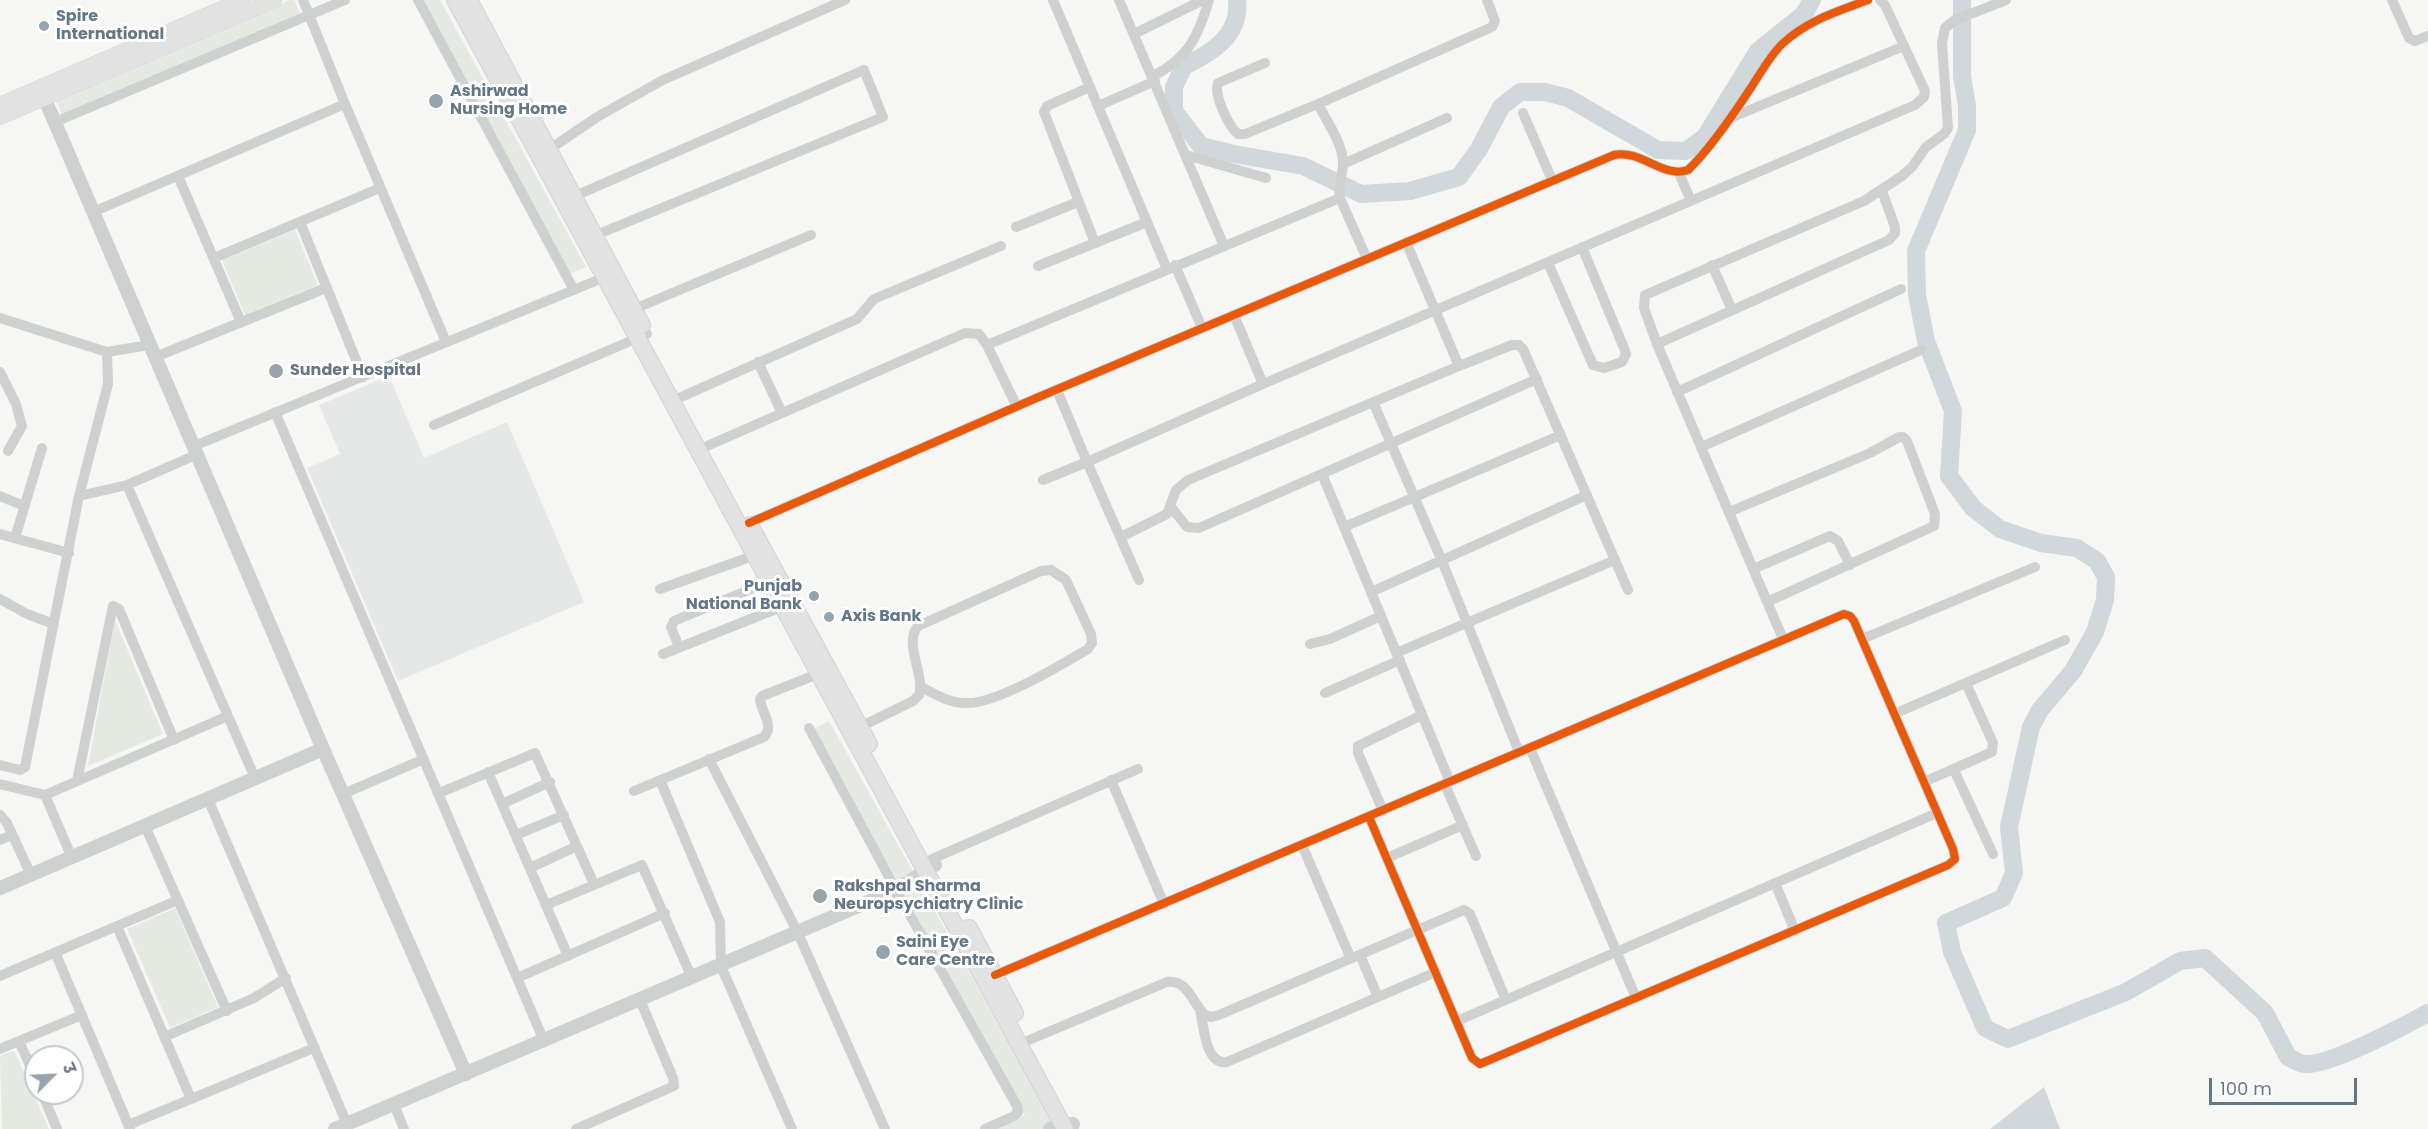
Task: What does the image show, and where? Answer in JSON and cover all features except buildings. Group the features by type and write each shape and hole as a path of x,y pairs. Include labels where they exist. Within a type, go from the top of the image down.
{"main road":[{"path":"43,94 242,0"},
{"path":"1,105 43,94 274,0"},
{"path":"455,0 609,275 753,556 818,674 995,975 1029,1040 1066,1127"},
{"path":"469,0 596,236 609,275 634,309 642,337 681,397 860,727 1066,1127"}],"street":[{"path":"303,0 446,342"},
{"path":"55,122 345,0"},
{"path":"418,0 574,290"},
{"path":"550,149 597,117 663,80 845,0"},
{"path":"1053,0 1147,222 1203,328"},
{"path":"1119,0 1224,246"},
{"path":"1134,33 1203,0"},
{"path":"1098,106 1154,78 1172,65 1195,41 1209,0"},
{"path":"1265,63 1223,81 1216,87 1233,130 1238,134 1245,134 1318,104 1492,27 1496,21 1487,0"},
{"path":"749,523 1552,180 1623,153 1638,157 1671,172 1679,173 1688,170 1728,119 1770,58 1783,44 1798,31 1820,18 1868,0"},
{"path":"1043,480 1921,101 1924,91 1880,0"},
{"path":"1783,639 1657,344 1644,308 1645,295 1864,201 1907,172 1926,147 1944,134 1948,128 1943,34 1945,28 1959,19 2007,0"},
{"path":"2391,0 2406,34 2412,40 2418,41 2428,36"},
{"path":"1728,119 1904,46"},
{"path":"575,196 864,70 883,117 596,236"},
{"path":"1090,87 1047,106 1044,112 1095,243"},
{"path":"43,94 323,749 466,1074"},
{"path":"93,212 345,104"},
{"path":"1318,104 1338,145 1343,165 1340,189 1367,259"},
{"path":"1523,113 1552,180"},
{"path":"1343,165 1447,118"},
{"path":"1186,155 1266,178"},
{"path":"1679,173 1691,201"},
{"path":"178,176 241,322"},
{"path":"214,258 380,188"},
{"path":"987,345 1224,246 1340,189"},
{"path":"1657,344 1893,237 1895,227 1882,191"},
{"path":"1016,227 1078,202"},
{"path":"300,222 363,377"},
{"path":"1038,266 1147,222"},
{"path":"634,309 811,235"},
{"path":"1406,242 1458,366"},
{"path":"681,397 857,319 874,299 1002,246"},
{"path":"1548,263 1593,365 1604,368 1622,362 1626,354 1624,348 1582,248"},
{"path":"1712,265 1732,310"},
{"path":"79,496 128,485 276,412 609,275"},
{"path":"0,318 107,352 152,351 241,322 326,288"},
{"path":"1677,392 1901,289"},
{"path":"1234,315 1263,384"},
{"path":"707,446 965,333 979,334 987,345 1017,407"},
{"path":"434,424 642,337"},
{"path":"1121,537 1160,518 1171,507 1176,490 1188,480 1506,346 1519,345 1527,355 1628,590"},
{"path":"1701,447 1921,350"},
{"path":"0,765 20,770 25,767 79,496 108,384 107,352"},
{"path":"758,362 782,413"},
{"path":"0,372 16,404 22,426 8,451"},
{"path":"1171,507 1187,526 1199,528 1537,379"},
{"path":"1057,390 1139,580"},
{"path":"1373,402 1467,622 1636,998"},
{"path":"276,412 544,1041"},
{"path":"1344,527 1561,435"},
{"path":"1729,512 1903,437 1907,441 1935,514 1934,526 1767,602"},
{"path":"15,538 42,448"},
{"path":"1322,474 1422,716 1476,856"},
{"path":"128,485 255,778"},
{"path":"1371,592 1587,495"},
{"path":"0,496 24,506"},
{"path":"0,534 69,553"},
{"path":"1753,569 1830,536 1838,541 1850,565"},
{"path":"660,589 753,556"},
{"path":"1324,693 1467,622 1615,560"},
{"path":"1862,639 2035,567"},
{"path":"860,727 914,700 919,695 921,687 912,638 918,626 1041,571 1051,570 1066,580 1091,634 1092,643 1088,649 1001,695 979,702 964,704 944,699 921,687"},
{"path":"679,647 671,627 674,621 768,582"},
{"path":"0,599 27,614 54,624"},
{"path":"77,781 113,606 119,609 174,740"},
{"path":"663,654 781,607"},
{"path":"995,975 1844,614 1850,616 1854,621 1955,855 1953,862 1480,1064 1472,1058 1369,817"},
{"path":"1310,644 1335,637 1381,616"},
{"path":"1894,714 2065,640"},
{"path":"634,791 764,737 769,726 760,705 762,696 818,674"},
{"path":"1924,782 1988,756 1994,748 1966,682"},
{"path":"0,784 45,795 228,716"},
{"path":"1383,811 1358,753 1358,746 1422,716"},
{"path":"809,728 896,890 1017,1106 1018,1112 1014,1116 985,1129"},
{"path":"0,888 323,749"},
{"path":"439,793 536,753 594,884"},
{"path":"343,794 424,759"},
{"path":"709,759 797,931 885,1129"},
{"path":"208,799 314,1047 341,1127 896,890 931,865 1138,769"},
{"path":"1954,770 1993,854"},
{"path":"488,772 568,956"},
{"path":"660,780 720,922 721,966 792,1129"},
{"path":"1111,780 1164,904"},
{"path":"502,804 550,782"},
{"path":"45,795 72,858"},
{"path":"1457,1021 1937,813"},
{"path":"516,835 564,814"},
{"path":"0,815 7,822 31,875"},
{"path":"1387,858 1463,825"},
{"path":"145,826 227,1011"},
{"path":"0,840 12,835"},
{"path":"1302,845 1378,997"},
{"path":"530,867 578,846"},
{"path":"546,905 642,865 692,978"},
{"path":"1775,883 1795,931"},
{"path":"0,976 178,900"},
{"path":"1029,1040 1174,981 1181,984 1200,1010 1211,1017 1219,1015 1460,911 1467,911 1506,1000"},
{"path":"517,978 665,913"},
{"path":"117,926 191,1099"},
{"path":"55,952 129,1127 314,1047"},
{"path":"1200,1010 1210,1053 1220,1063 1237,1058 1436,972"},
{"path":"164,1037 227,1011 271,989 286,978"},
{"path":"576,1129 593,1126 674,1086 673,1078 639,1000"},
{"path":"0,1049 82,1015"},
{"path":"19,1041 24,1052"},
{"path":"394,1104 404,1129"},
{"path":"47,1105 57,1129"}],"shaded area":[{"path":"294,0 301,15 62,114 56,101"},
{"path":"414,0 440,0 586,267 563,277"},
{"path":"295,230 318,285 245,315 222,260"},
{"path":"389,376 424,458 507,422 584,602 398,681 307,468 340,454 319,405"},
{"path":"115,620 163,734 88,766"},
{"path":"829,721 1055,1126 1047,1129 991,1129 1025,1115 814,729"},
{"path":"175,908 218,1007 170,1028 127,929"},
{"path":"14,1050 24,1073 24,1105 38,1105 49,1129 2,1129 0,1056"},
{"path":"2044,1087 2060,1129 1990,1129"}],"waterway":[{"path":"1237,0 1237,12 1229,33 1214,49 1184,66 1174,87 1174,111 1201,146 1303,166 1361,194 1410,191 1459,177 1479,149 1501,107 1520,92 1545,92 1568,98 1658,150 1686,151 1705,137 1758,51 1804,14 1812,0"},
{"path":"1962,0 1962,76 1967,106 1967,130 1916,251 1917,295 1926,341 1953,411 1949,476 1973,508 2000,529 2041,543 2077,548 2097,561 2106,577 2105,600 2095,632 2073,671 2040,710 2031,727 2009,827 2014,873 2003,898 1946,923 1952,952 1985,1028 2008,1039 2126,992 2180,961 2205,958 2265,1013 2288,1057 2303,1064 2331,1059 2428,1013"}],"cycle path":[{"path":"749,523 1034,399 1614,155 1633,156 1670,171 1688,170 1721,131 1782,44 1812,23 1868,0"},
{"path":"995,975 1844,614 1850,616 1854,621 1953,849 1955,859 1948,865 1480,1064 1472,1058 1369,817"}],"place":[{"name":"Spire International","path":"44,26"},
{"name":"Ashirwad Nursing Home","path":"436,101"},
{"name":"Sunder Hospital","path":"276,371"},
{"name":"Punjab National Bank","path":"814,596"},
{"name":"Axis Bank","path":"829,617"},
{"name":"Rakshpal Sharma Neuropsychiatry Clinic","path":"820,896"},
{"name":"Saini Eye Care Centre","path":"883,952"}]}
